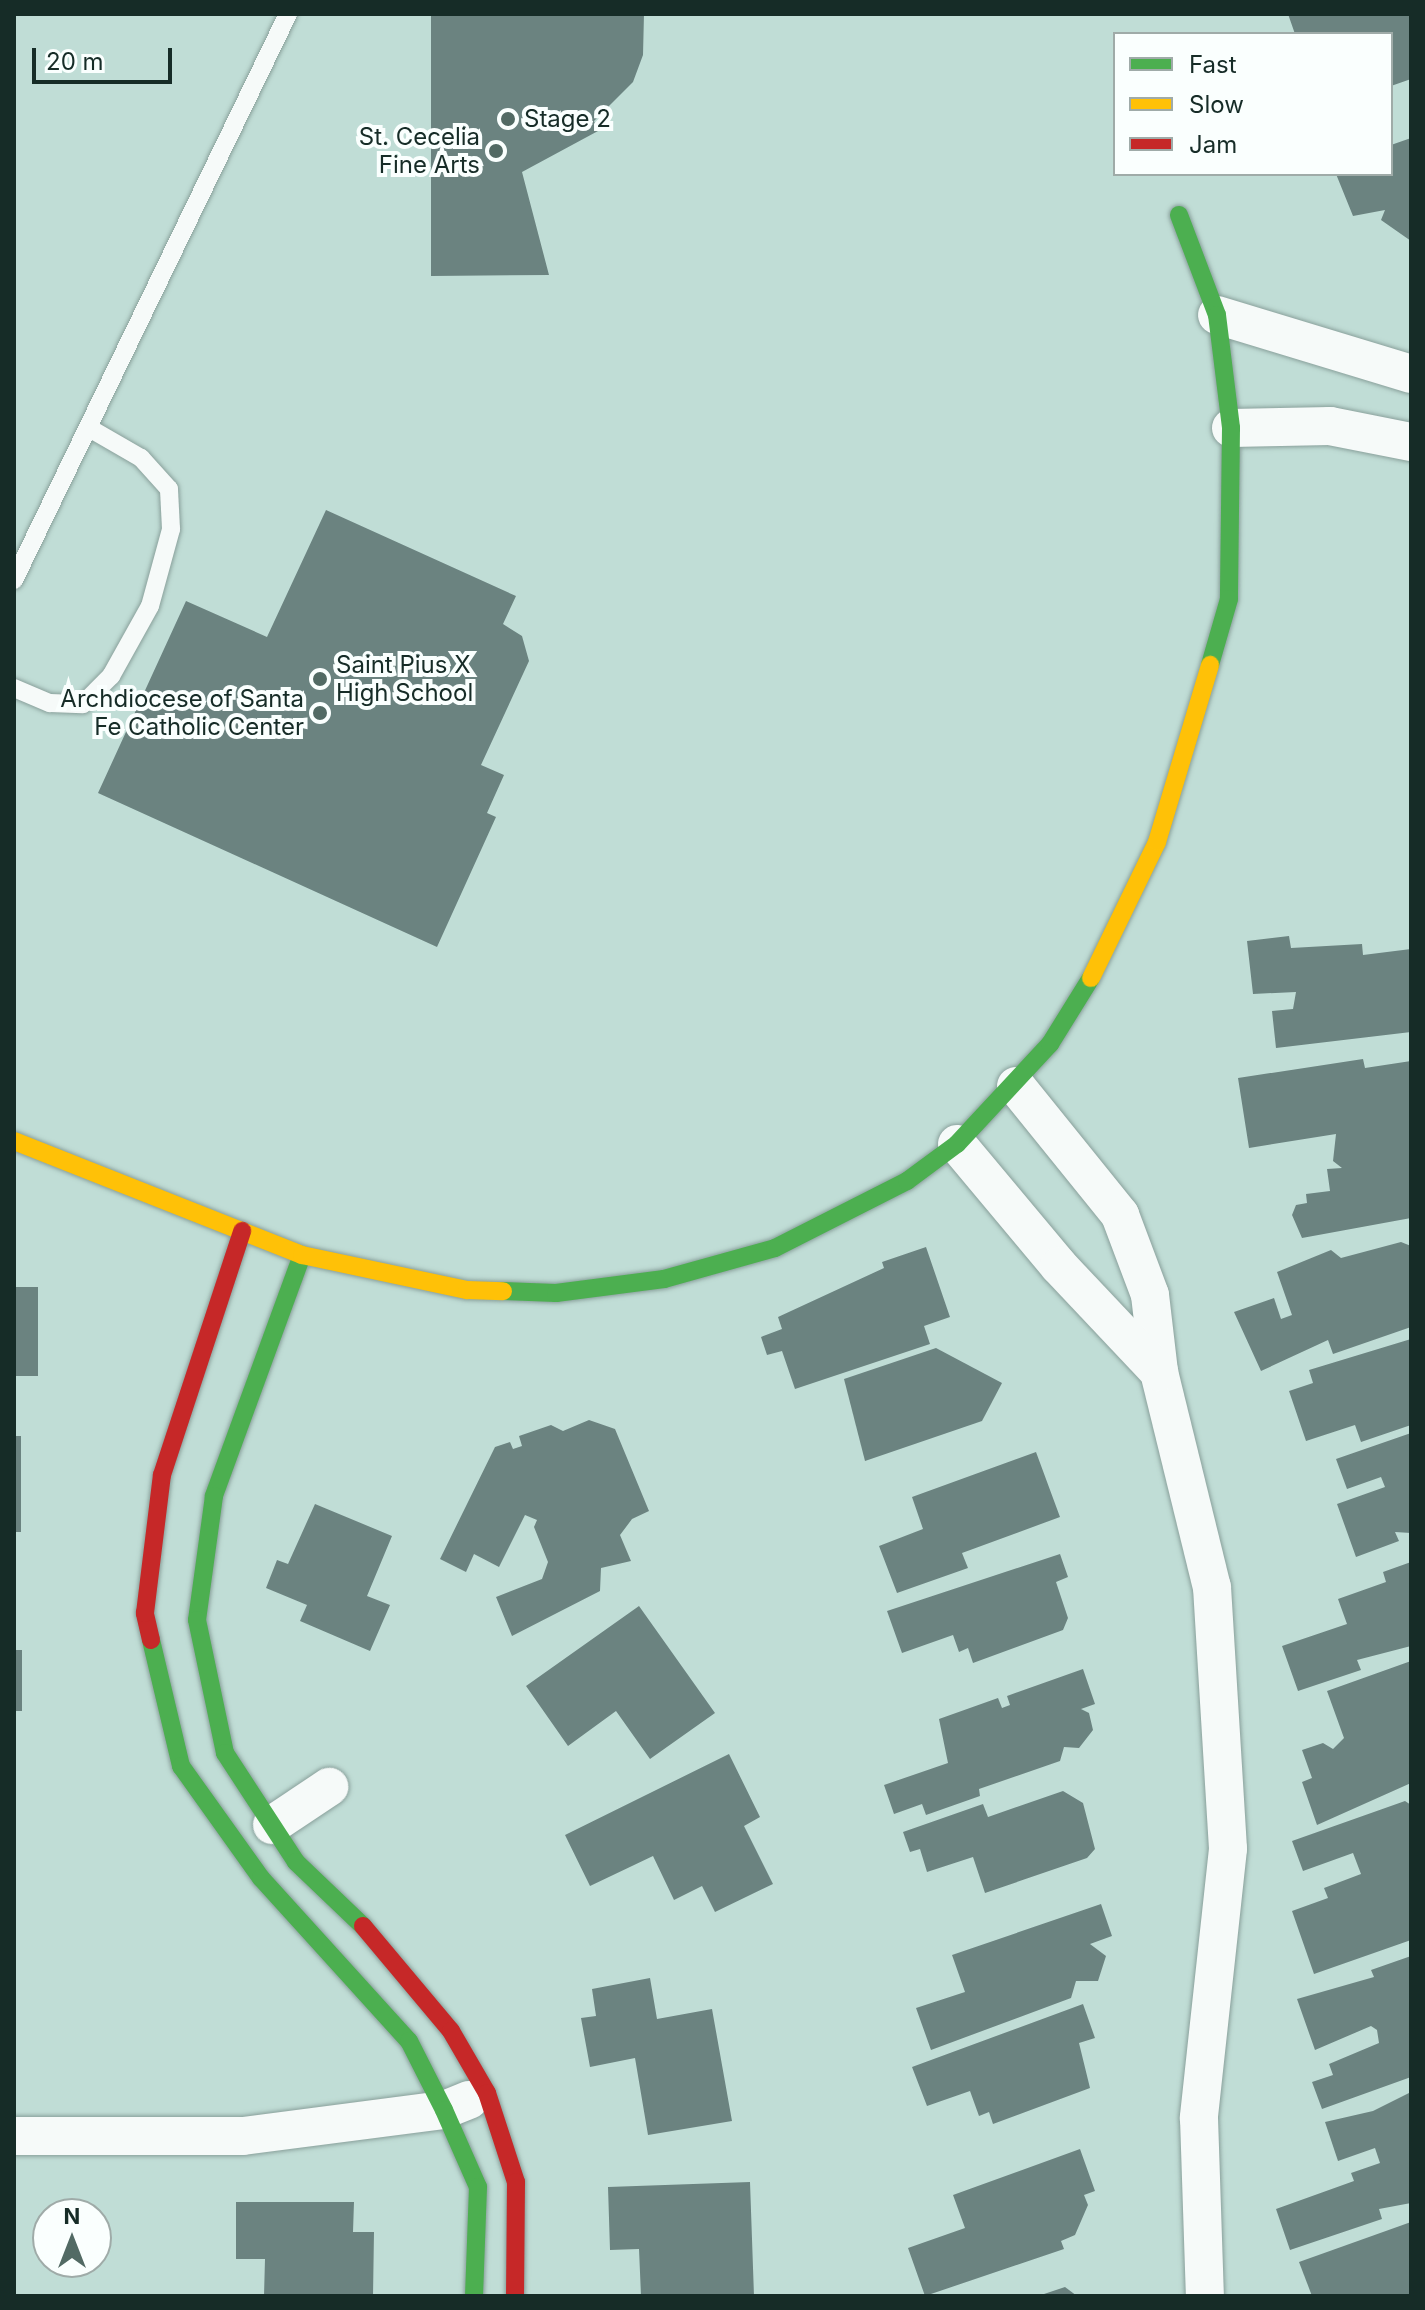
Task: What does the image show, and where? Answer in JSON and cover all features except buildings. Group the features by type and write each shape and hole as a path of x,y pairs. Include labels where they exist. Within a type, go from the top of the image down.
{"street":[{"path":"14,1141 302,1255 467,1290 556,1293 664,1279 775,1248 907,1181 957,1144 1016,1086 1106,955 1157,842 1229,599 1231,428 1217,315 1179,215"},
{"path":"1217,315 1411,374"},
{"path":"1231,428 1330,426 1411,442"},
{"path":"1016,1086 1120,1215 1150,1295 1159,1372 1212,1587 1228,1849 1199,2118 1205,2296"},
{"path":"957,1144 1059,1266 1159,1372"},
{"path":"242,1231 162,1475 145,1613 181,1766 261,1878 409,2041 444,2110 478,2187 474,2296"},
{"path":"302,1255 214,1496 197,1620 225,1753 296,1862 387,1950 451,2031 487,2093 516,2182 515,2296"},
{"path":"272,1825 329,1787"},
{"path":"14,2136 243,2136 444,2110 487,2093"}],"lane":[{"path":"14,580 288,14"},
{"path":"14,688 50,703 83,704 111,676 150,606 171,529 169,489 141,458 89,428"}],"traffic: fast":[{"path":"1179,215 1217,315 1231,428 1229,599 1210,665"},
{"path":"503,1291 556,1293 664,1279 775,1248 907,1181 957,1144 1050,1044 1091,978"},
{"path":"302,1255 214,1496 197,1620 225,1753 296,1862 363,1926"},
{"path":"151,1640 181,1766 261,1878 409,2041 444,2110 478,2187 474,2296"}],"traffic: slow":[{"path":"1091,978 1157,842 1210,665"},
{"path":"14,1141 302,1255 467,1290 503,1291"}],"traffic: jam":[{"path":"151,1640 145,1613 162,1475 242,1231"},
{"path":"363,1926 451,2031 487,2093 516,2182 515,2296"}],"place":[{"name":"Stage 2","path":"508,119"},
{"name":"St. Cecelia Fine Arts","path":"496,151"},
{"name":"Saint Pius X High School","path":"320,679"},
{"name":"Archdiocese of Santa Fe Catholic Center","path":"320,713"}]}
